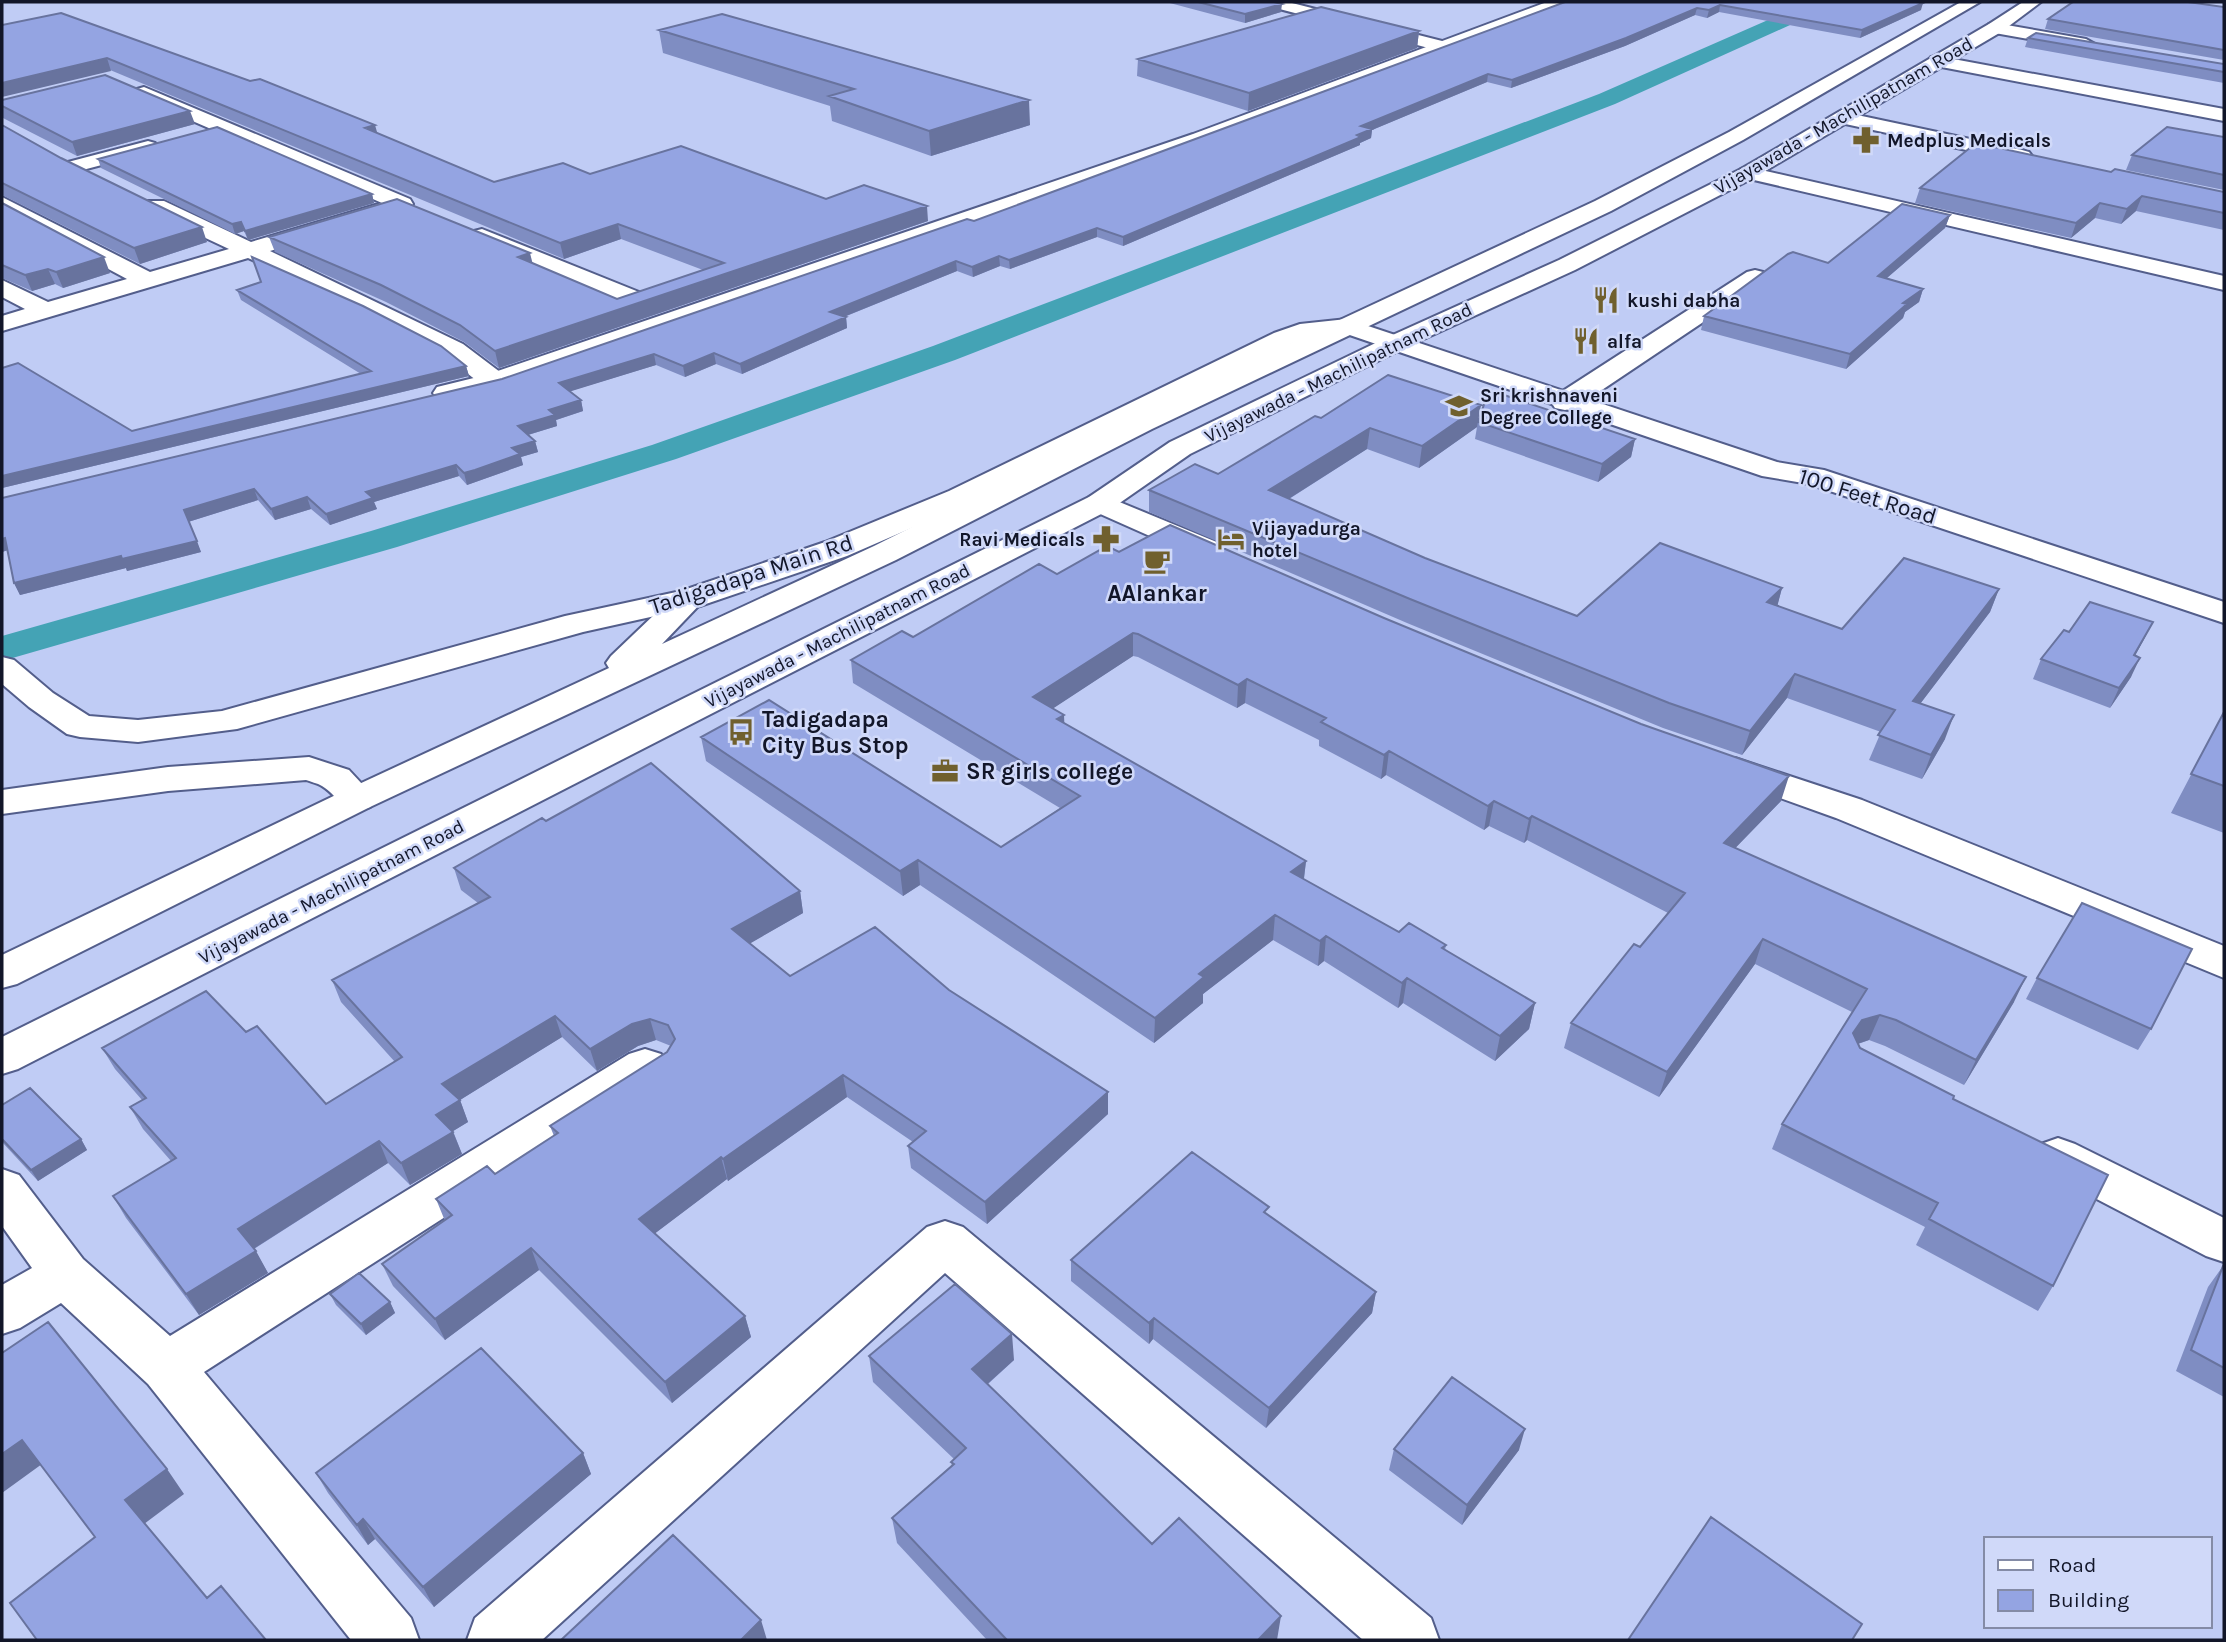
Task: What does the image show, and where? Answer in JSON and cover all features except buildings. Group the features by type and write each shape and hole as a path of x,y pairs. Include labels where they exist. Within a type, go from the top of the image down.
{"main road":[{"path":"1270,2 1440,46"},
{"path":"418,400 495,381 1200,138 1561,2"},
{"name":"Vijayawada - Machilipatnam Road","path":"2,973 357,799 885,553 1142,423 1603,205 1736,136 1972,2"},
{"name":"Vijayawada - Machilipatnam Road","path":"2,1057 1100,503 1180,448 1395,343 1567,265 1748,173 1994,28 2034,10"},
{"path":"1994,28 2103,47"},
{"path":"1937,61 2224,115"},
{"path":"2,324 247,251 411,208 125,84"},
{"path":"1843,118 2047,161"},
{"path":"197,134 223,127"},
{"path":"75,166 170,141"},
{"path":"51,153 100,178"},
{"path":"1748,173 2224,283"},
{"path":"137,196 247,251 376,309 454,349 495,381"},
{"path":"2,203 147,280"},
{"path":"466,229 630,297"},
{"path":"1518,246 1567,265"},
{"path":"1565,402 1755,277"},
{"path":"2,287 46,311"},
{"path":"1347,326 1772,470"},
{"name":"Tadigadapa Main Rd","path":"2,667 41,700 80,726 138,731 224,721 577,623 689,598 836,549 947,502 1283,338 1307,330 1347,326"},
{"name":"100 Feet Road","path":"1772,470 1814,476 2224,613"},
{"name":"100 Feet Road","path":"1772,470 1792,490 1802,494 2224,636"},
{"path":"1100,503 1240,564"},
{"path":"550,707 620,666 689,598"},
{"path":"1699,756 1849,809 2224,963"},
{"path":"2,802 168,779 309,768 336,778 357,799"},
{"path":"167,1367 655,1060"},
{"path":"2015,1135 2224,1241"},
{"path":"2,1189 65,1274 167,1367 389,1640"},
{"path":"497,1640 945,1242 1409,1640"},
{"path":"2,1312 65,1274"}],"waterway":[{"path":"2,649 384,539 664,452 944,353 1607,99 1825,2"}],"place":[{"name":"Medplus Medicals","path":"1866,140"},
{"name":"kushi dabha","path":"1606,300"},
{"name":"alfa","path":"1586,341"},
{"name":"Sri krishnaveni Degree College","path":"1459,406"},
{"name":"Ravi Medicals","path":"1106,539"},
{"name":"Vijayadurga hotel","path":"1231,539"},
{"name":"AAlankar","path":"1157,561"},
{"name":"Tadigadapa City Bus Stop","path":"741,732"},
{"name":"SR girls college","path":"945,771"}]}
